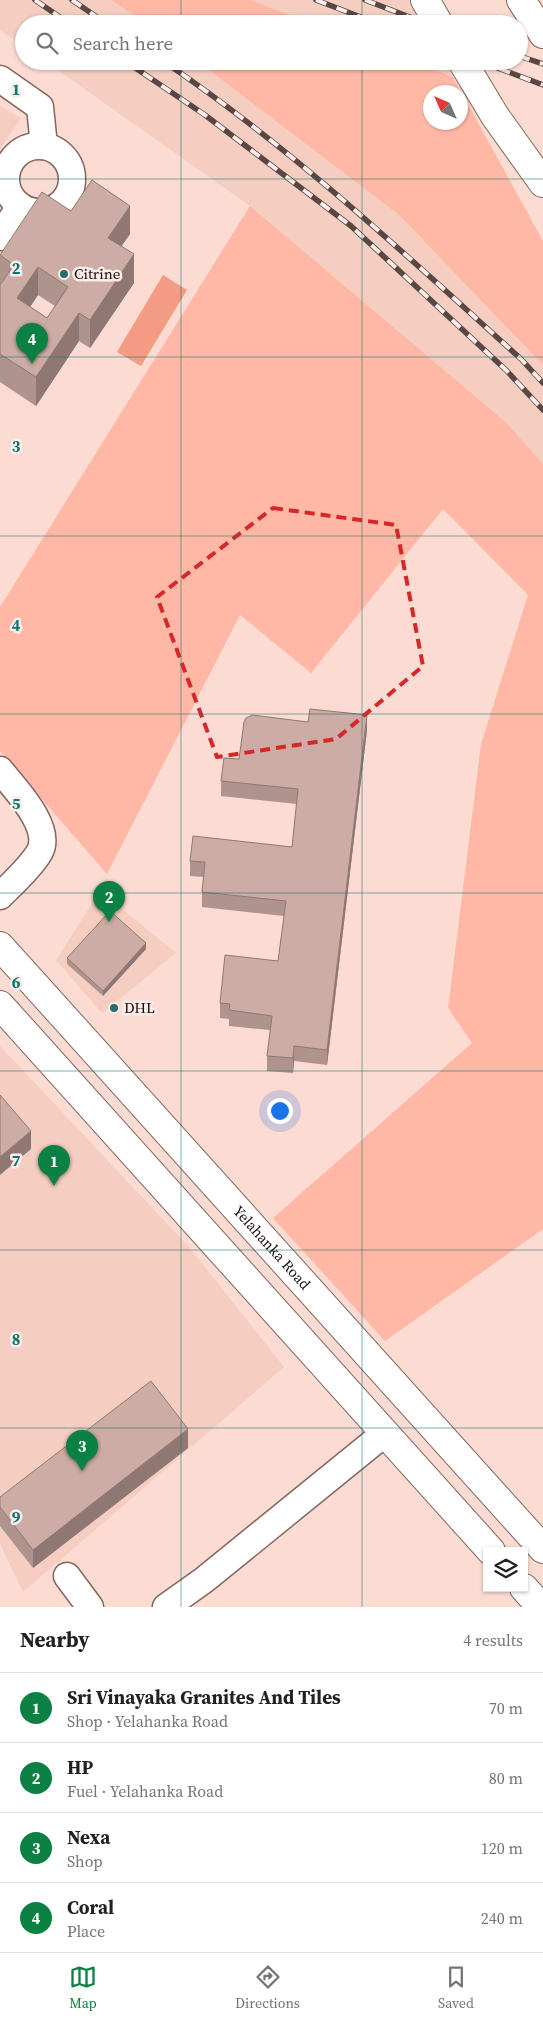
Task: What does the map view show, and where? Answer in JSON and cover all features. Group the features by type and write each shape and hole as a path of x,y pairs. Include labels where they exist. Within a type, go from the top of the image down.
{"main road":[{"path":"425,0 434,15"},
{"path":"521,0 543,34"},
{"path":"467,70 495,116 543,183"},
{"name":"Yelahanka Road","path":"0,946 543,1550"},
{"path":"0,1005 487,1547"},
{"path":"460,1516 491,1492"},
{"path":"528,1592 541,1607"}],"street":[{"path":"0,79 40,106 44,146"},
{"path":"33,146 44,146 55,149 63,156 69,165 72,175 72,186 64,200 51,210 30,210 20,206 13,198 8,188 6,177 15,157 23,150 33,146"},
{"path":"0,237 20,206"},
{"path":"0,770 31,811 43,833 40,852 0,896"},
{"path":"166,1607 204,1580 385,1433"},
{"path":"67,1576 90,1607"}],"highlighted area":[{"path":"273,508 396,525 423,666 336,739 217,757 157,597"}],"shaded area":[{"path":"0,0 111,0 134,15 15,15 15,40 0,30"},
{"path":"111,0 251,0 290,15 134,15"},
{"path":"251,0 410,0 418,15 290,15"},
{"path":"58,70 209,70 399,215 543,365 543,464 507,423 250,206"},
{"path":"209,70 436,70 453,77 457,85 423,85 423,130 468,130 468,104 543,241 543,365 399,215"},
{"path":"436,70 449,70 453,77"},
{"path":"0,106 21,118 0,149"},
{"path":"250,206 507,423 543,464 543,1229 385,1341 273,1218 472,1043 448,1008 481,744 528,595 443,509 311,673 240,615 107,874 0,751 0,607"},
{"path":"163,275 187,290 141,366 117,352"},
{"path":"100,891 176,953 102,1013 56,960"},
{"path":"0,1046 190,1248 284,1367 23,1592 0,1544"}],"building":[{"path":"92,180 130,206 108,238 134,254 90,320 79,313 36,377 0,354 0,285 14,265 0,255 42,192 71,211","holes":["38,267 68,287 47,318 17,298"]},
{"path":"310,709 367,715 327,1050 294,1046 293,1058 267,1056 272,1016 229,1010 230,1004 220,1003 225,955 278,961 286,901 202,892 205,862 190,861 193,836 292,847 298,789 221,781 224,758 239,759 246,718 252,715 308,722"},
{"path":"110,911 146,943 103,991 67,958"},
{"path":"0,1095 31,1131 0,1157"},
{"path":"151,1381 188,1429 33,1550 0,1507 0,1497"}],"railway":[{"path":"35,0 57,15"},
{"path":"72,0 94,15"},
{"path":"316,0 355,15"},
{"path":"365,0 404,15"},
{"path":"528,59 543,64"},
{"path":"138,70 205,115 351,226 507,371 543,410"},
{"path":"176,70 303,166 435,281 521,359 543,383"},
{"path":"503,70 543,85"}],"place":[{"name":"Citrine","path":"64,274"},
{"name":"Coral","path":"32,364"},
{"name":"HP","path":"109,922"},
{"name":"DHL","path":"114,1008"},
{"name":"Sri Vinayaka Granites And Tiles","path":"54,1186"},
{"name":"Nexa","path":"82,1471"}]}
